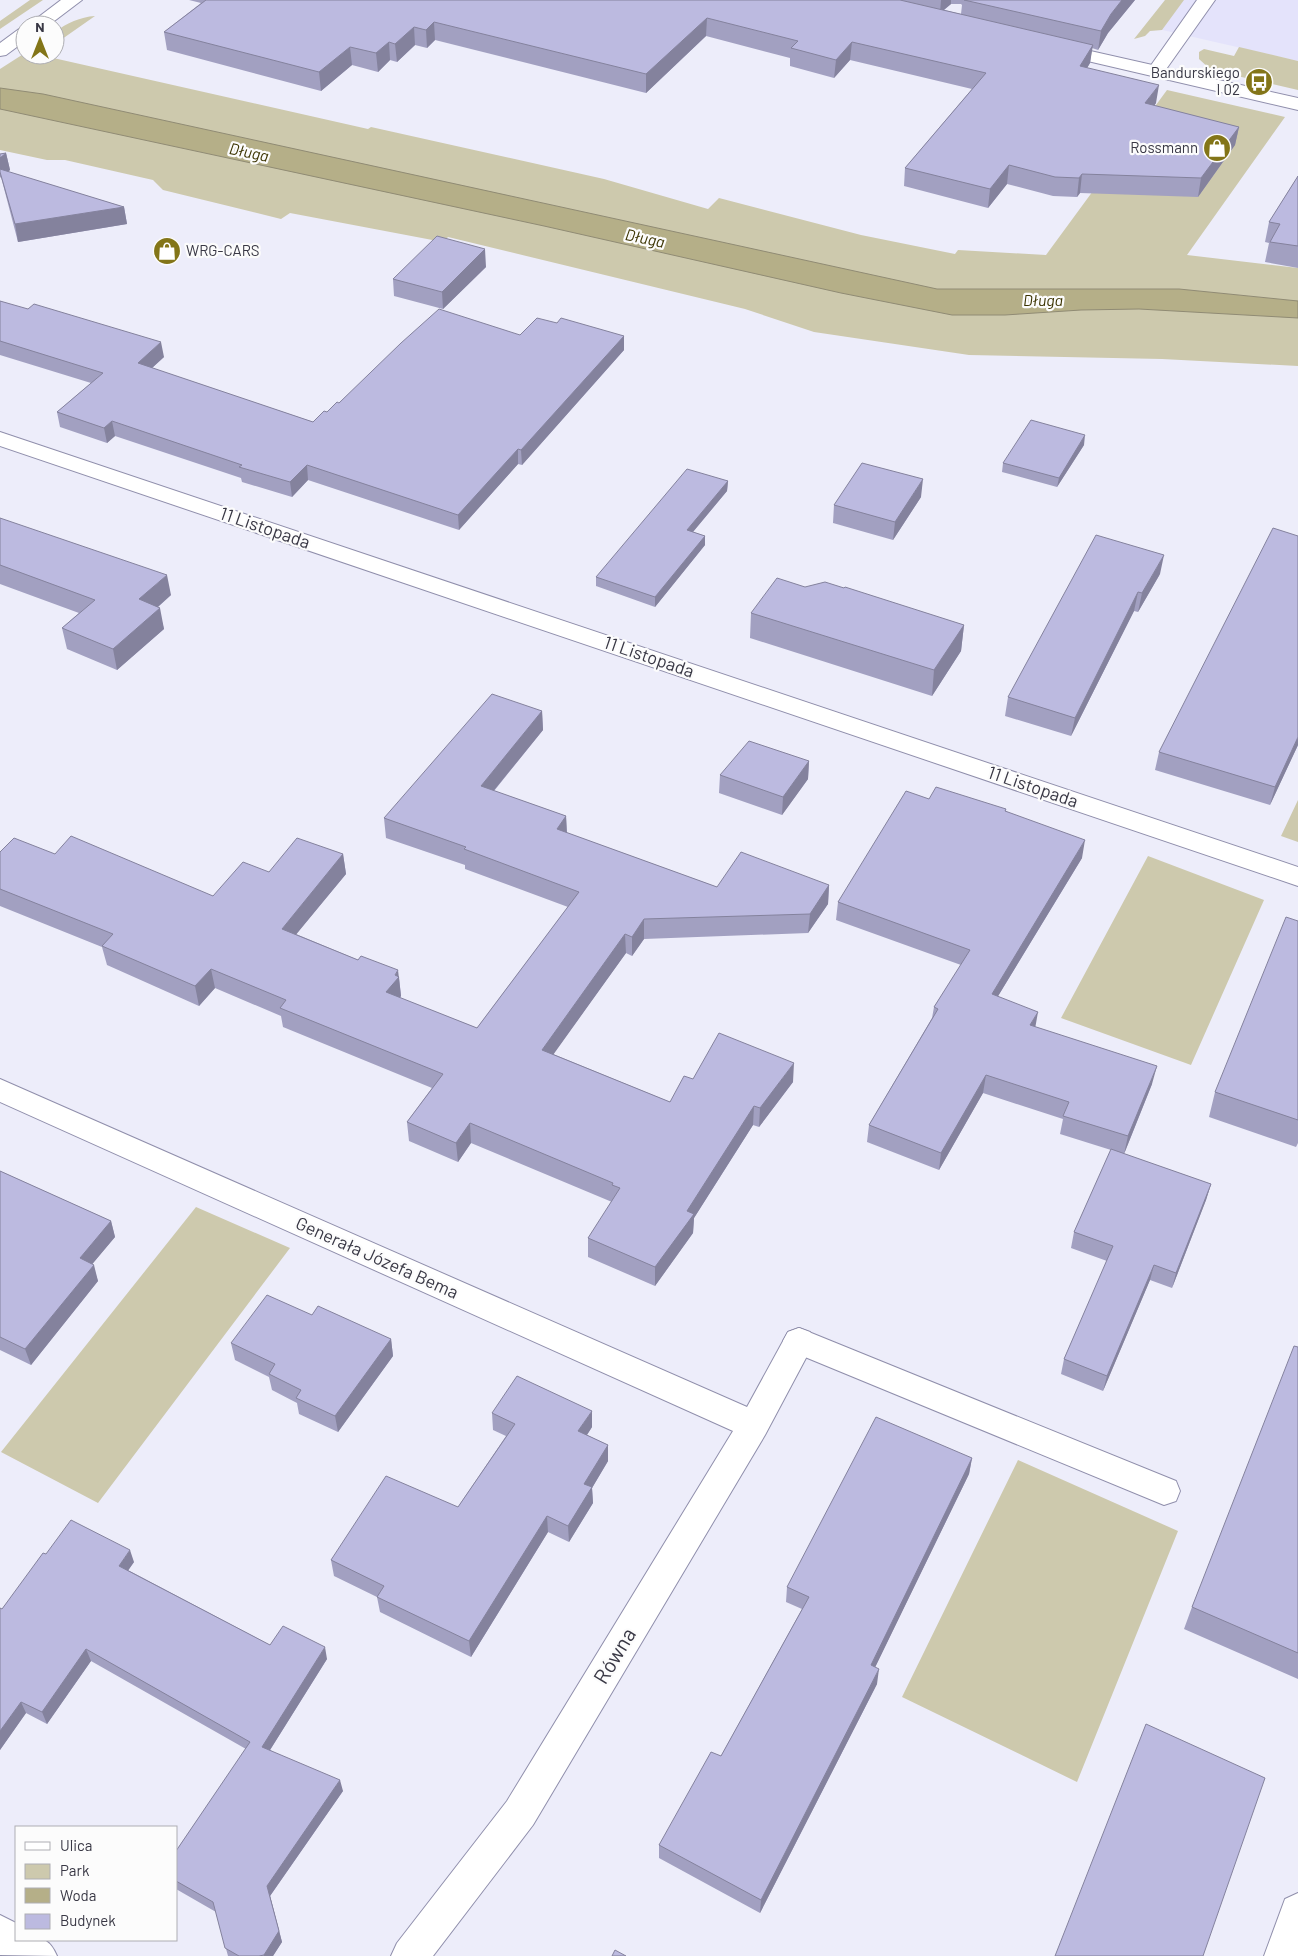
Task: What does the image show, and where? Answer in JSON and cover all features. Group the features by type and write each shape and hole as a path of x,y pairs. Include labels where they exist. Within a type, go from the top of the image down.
{"street":[{"path":"51,15 73,0"},
{"path":"1156,71 1206,0"},
{"path":"0,51 15,40"},
{"path":"1041,44 1298,104"},
{"name":"11 Listopada","path":"0,439 1298,877"},
{"name":"Generała Józefa Bema","path":"0,1090 754,1426"},
{"name":"Równa","path":"410,1956 520,1813 754,1426 799,1341 1164,1491"},
{"path":"1283,1956 1298,1912"},
{"path":"0,1934 38,1956"}],"shaded area":[{"path":"1165,0 1298,0 1298,61 1145,26"}],"green space":[{"path":"30,0 43,0 21,15 15,15 15,19 0,29 0,21"},
{"path":"1165,0 1184,0 1162,30 1150,31 1145,36 1134,39"},
{"path":"95,16 65,37 65,26 79,19"},
{"path":"1239,47 1298,61 1298,90 1211,70 1199,59 1199,52 1204,49 1234,56"},
{"path":"15,59 15,65 65,65 65,61 368,129 371,127 604,179 708,209 719,198 861,235 955,254 958,250 1046,255 1167,90 1285,117 1187,255 1298,268 1298,366 1162,359 969,355 814,332 745,309 448,237 443,242 290,213 281,219 163,190 153,180 65,160 47,160 0,150 0,69"},
{"path":"1298,800 1298,842 1281,836"},
{"path":"1148,856 1264,900 1191,1065 1061,1018"},
{"path":"196,1207 290,1248 98,1503 1,1452"},
{"path":"1018,1460 1178,1531 1077,1782 902,1697"}],"water":[{"name":"Długa","path":"0,88 43,94 937,289 1179,289 1298,301 1298,318 1139,309 1081,310 1005,315 952,315 841,293 544,226 0,109"}],"building":[{"path":"206,0 900,0 1093,45 1080,66 1159,85 1145,103 1239,127 1201,178 1082,174 1079,178 1055,177 1009,165 990,189 905,168 986,73 852,42 836,60 791,48 798,41 707,18 646,74 434,22 426,30 414,27 395,44 389,42 376,53 350,47 319,72 164,32"},
{"path":"964,0 1122,0 1101,31"},
{"path":"0,169 124,207 15,224"},
{"path":"1298,176 1298,246 1270,242 1280,224 1269,222"},
{"path":"437,236 485,249 442,292 393,279"},
{"path":"0,301 28,309 34,304 161,342 138,363 313,422 324,411 327,412 337,402 339,403 439,309 520,335 537,318 557,323 561,318 624,336 521,450 518,449 458,515 307,465 290,482 239,467 242,465 112,421 104,428 57,412 103,373 0,341"},
{"path":"1031,420 1085,435 1059,478 1003,463"},
{"path":"862,463 923,479 895,522 834,505"},
{"path":"687,469 728,481 687,530 705,536 655,597 596,577"},
{"path":"0,518 167,575 139,599 160,608 113,649 62,628 95,600 0,565"},
{"path":"1273,528 1298,536 1298,737 1275,787 1159,752"},
{"path":"1096,535 1164,555 1142,593 1138,592 1075,718 1008,697"},
{"path":"777,578 805,587 825,582 845,587 964,625 934,670 751,613"},
{"path":"492,694 542,711 481,786 566,816 557,829 717,887 741,852 829,885 810,914 644,919 632,937 625,934 542,1050 670,1102 684,1076 693,1079 719,1033 794,1063 760,1108 754,1106 687,1211 694,1214 655,1267 588,1238 620,1188 612,1185 613,1183 470,1123 456,1143 407,1122 443,1074 280,1008 286,1000 211,969 195,986 102,946 113,934 0,889 0,852 14,838 55,854 71,836 213,896 243,862 269,872 297,838 343,854 282,929 358,960 361,956 398,970 395,975 399,977 386,992 477,1028 579,892 464,849 466,847 384,818"},
{"path":"749,741 809,761 783,797 720,775"},
{"path":"936,787 1006,809 1005,811 1085,840 992,994 1038,1012 1030,1025 1157,1066 1128,1136 1063,1116 1069,1102 986,1075 941,1153 869,1125 938,1009 934,1007 970,950 838,902 906,791 929,799"},
{"path":"1286,917 1298,921 1298,1120 1215,1092"},
{"path":"1111,1149 1211,1184 1176,1273 1154,1265 1107,1376 1064,1359 1113,1246 1074,1232"},
{"path":"0,1171 111,1221 80,1258 94,1265 25,1349 0,1337"},
{"path":"267,1295 312,1315 318,1306 391,1339 335,1416 296,1398 301,1390 269,1374 275,1364 231,1343"},
{"path":"1294,1346 1298,1347 1298,1653 1192,1607"},
{"path":"517,1376 592,1411 578,1431 608,1445 584,1484 592,1487 568,1526 547,1516 469,1641 377,1597 384,1586 331,1560 386,1476 458,1507 515,1424 492,1413"},
{"path":"876,1417 972,1458 871,1665 879,1669 761,1900 659,1845 711,1752 721,1756 809,1597 787,1587"},
{"path":"71,1520 130,1550 119,1566 270,1645 283,1626 325,1647 262,1747 340,1780 267,1886 279,1931 264,1955 239,1956 225,1948 213,1902 178,1882 178,1848 250,1742 86,1649 42,1712 21,1702 0,1731 0,1608 2,1609 43,1553 46,1554"},
{"path":"1146,1724 1265,1778 1203,1956 1055,1956"},
{"path":"615,1950 626,1956 612,1956"}],"place":[{"name":"Bandurskiego I 02","path":"1259,82"},
{"name":"Rossmann","path":"1217,148"},
{"name":"WRG-CARS","path":"167,251"}]}
